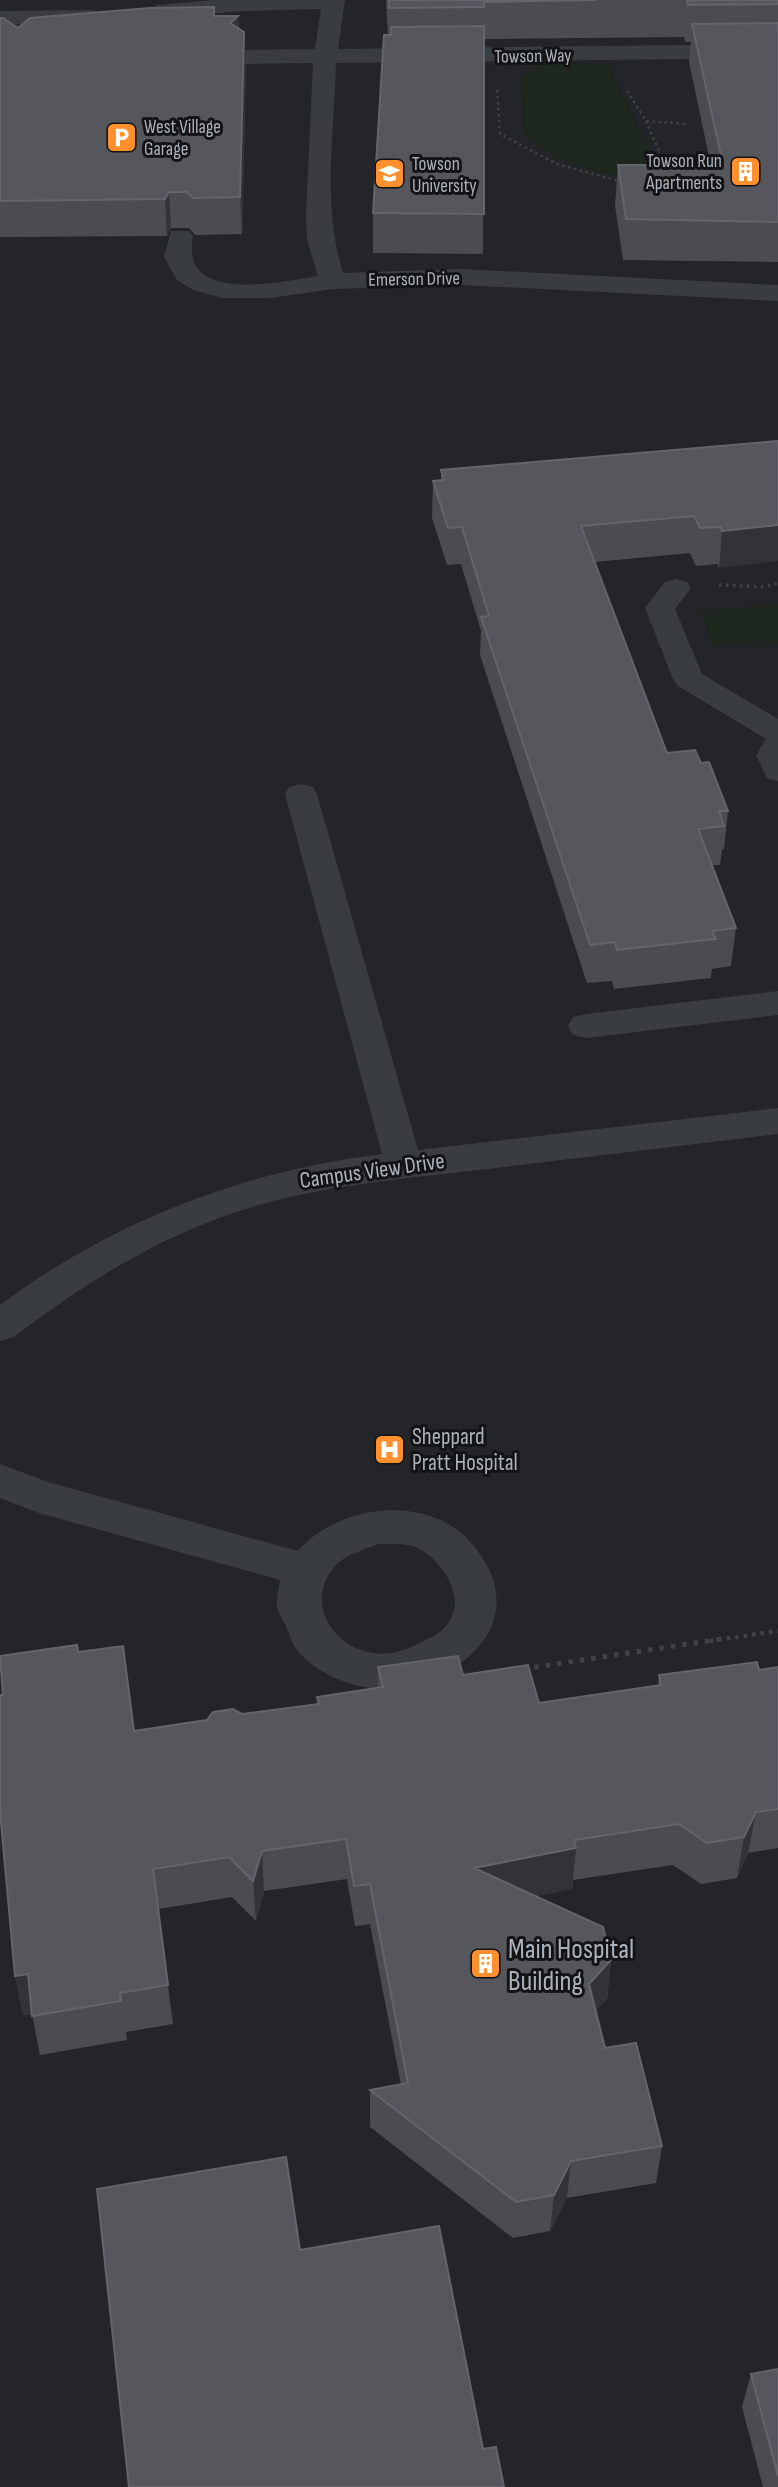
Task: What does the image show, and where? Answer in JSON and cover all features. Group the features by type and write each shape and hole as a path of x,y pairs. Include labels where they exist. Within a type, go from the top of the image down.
{"street":[{"path":"0,18 125,15 242,4 334,1 325,57 318,214 320,240 332,281"},
{"path":"22,42 26,18"},
{"name":"Towson Way","path":"245,57 778,51"},
{"name":"Emerson Drive","path":"180,236 177,257 186,274 213,289 249,294 332,281 461,277 778,293"},
{"path":"676,588 660,608 689,679 778,733"},
{"path":"778,745 772,755 778,771"},
{"path":"301,794 404,1165"},
{"path":"586,1026 778,1003"},
{"name":"Campus View Drive","path":"0,1326 66,1278 121,1245 178,1217 282,1183 404,1165 778,1121"},
{"path":"0,1480 38,1496 305,1570"}],"path":[{"path":"603,54 646,121 670,176"},
{"path":"555,55 496,71 500,134 548,162 587,175 622,181"},
{"path":"646,121 686,124"},
{"path":"676,588 705,583 765,587 778,583"},
{"path":"520,1670 778,1631"}],"shaded area":[{"name":"Sheppard Pratt Hospital","path":"0,0 778,0 778,2487 0,2487"},
{"path":"541,63 608,65 661,170 653,180 599,173 555,158 524,133 521,79"},
{"path":"778,605 778,642 714,647 701,611"}],"building":[{"path":"389,0 596,0 484,2 484,7 389,8"},
{"path":"687,0 778,0 778,4 688,5"},
{"name":"West Village Garage","path":"214,7 214,16 238,16 230,23 244,32 240,197 193,198 187,192 169,192 165,199 0,201 0,18 18,28 30,18 150,8"},
{"path":"778,23 778,222 626,219 618,165 687,165 686,161 722,160 692,24"},
{"path":"484,26 484,214 373,213 384,35 391,35 391,27"},
{"path":"778,441 778,525 722,531 721,527 700,528 694,516 581,526 667,753 695,750 701,763 709,762 728,811 719,811 724,826 698,829 736,928 712,931 716,939 617,950 615,942 590,945 481,617 489,616 462,527 448,528 433,481 444,480 441,470"},
{"name":"Main Hospital Building","path":"77,1645 78,1652 123,1646 134,1731 207,1720 213,1712 233,1709 242,1714 319,1704 317,1697 383,1687 378,1667 458,1656 463,1675 528,1665 539,1703 661,1685 659,1675 757,1662 759,1670 778,1667 778,1809 756,1812 744,1837 707,1843 679,1824 574,1840 576,1848 474,1868 603,1927 611,1960 589,1984 605,2048 636,2043 662,2146 571,2161 554,2195 516,2202 370,2090 408,2083 370,1884 354,1886 346,1839 262,1851 253,1881 229,1857 153,1869 168,1985 120,1993 121,2001 32,2016 28,1974 15,1976 0,1811 0,1695 3,1695 0,1656"},
{"path":"286,2157 300,2250 439,2226 483,2449 496,2447 504,2487 129,2487 97,2189"},
{"path":"778,2369 778,2476 751,2374"}],"place":[{"name":"West Village Garage","path":"121,137"},
{"name":"Towson Run Apartments","path":"745,171"},
{"name":"Towson University","path":"389,174"},
{"name":"Sheppard Pratt Hospital","path":"389,1449"},
{"name":"Main Hospital Building","path":"485,1964"}]}
